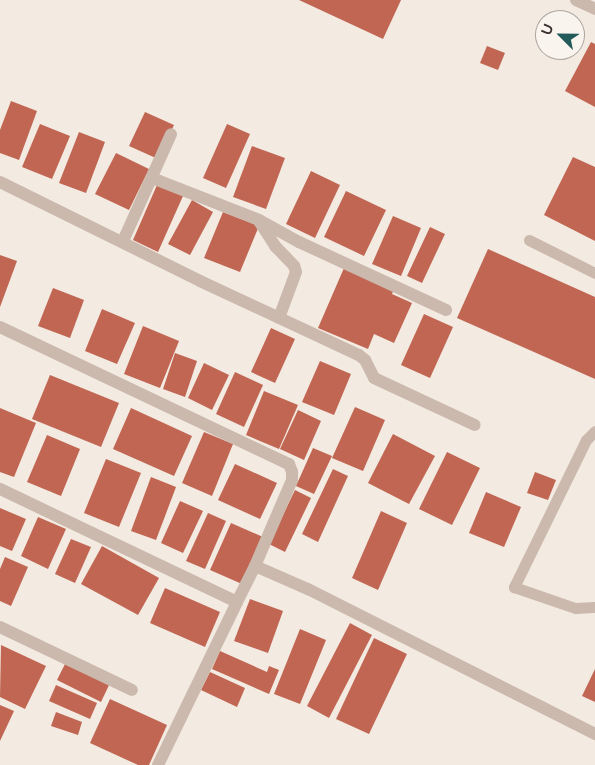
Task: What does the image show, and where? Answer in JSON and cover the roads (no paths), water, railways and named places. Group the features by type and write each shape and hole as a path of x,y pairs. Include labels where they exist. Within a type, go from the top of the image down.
{"street":[{"path":"576,0 595,9"},
{"path":"123,241 171,134"},
{"path":"152,178 259,220 299,242 446,310"},
{"path":"0,182 123,241 200,281 359,355 365,360 374,378 475,425"},
{"path":"259,220 275,246 294,266 296,272 278,318"},
{"path":"0,327 288,464 292,480 255,566 158,765"},
{"path":"0,489 237,602"},
{"path":"255,566 308,589 595,734"},
{"path":"0,627 132,690"}],"lane":[{"path":"529,240 595,273"},
{"path":"595,431 586,440 514,587 575,608 595,607"}]}
